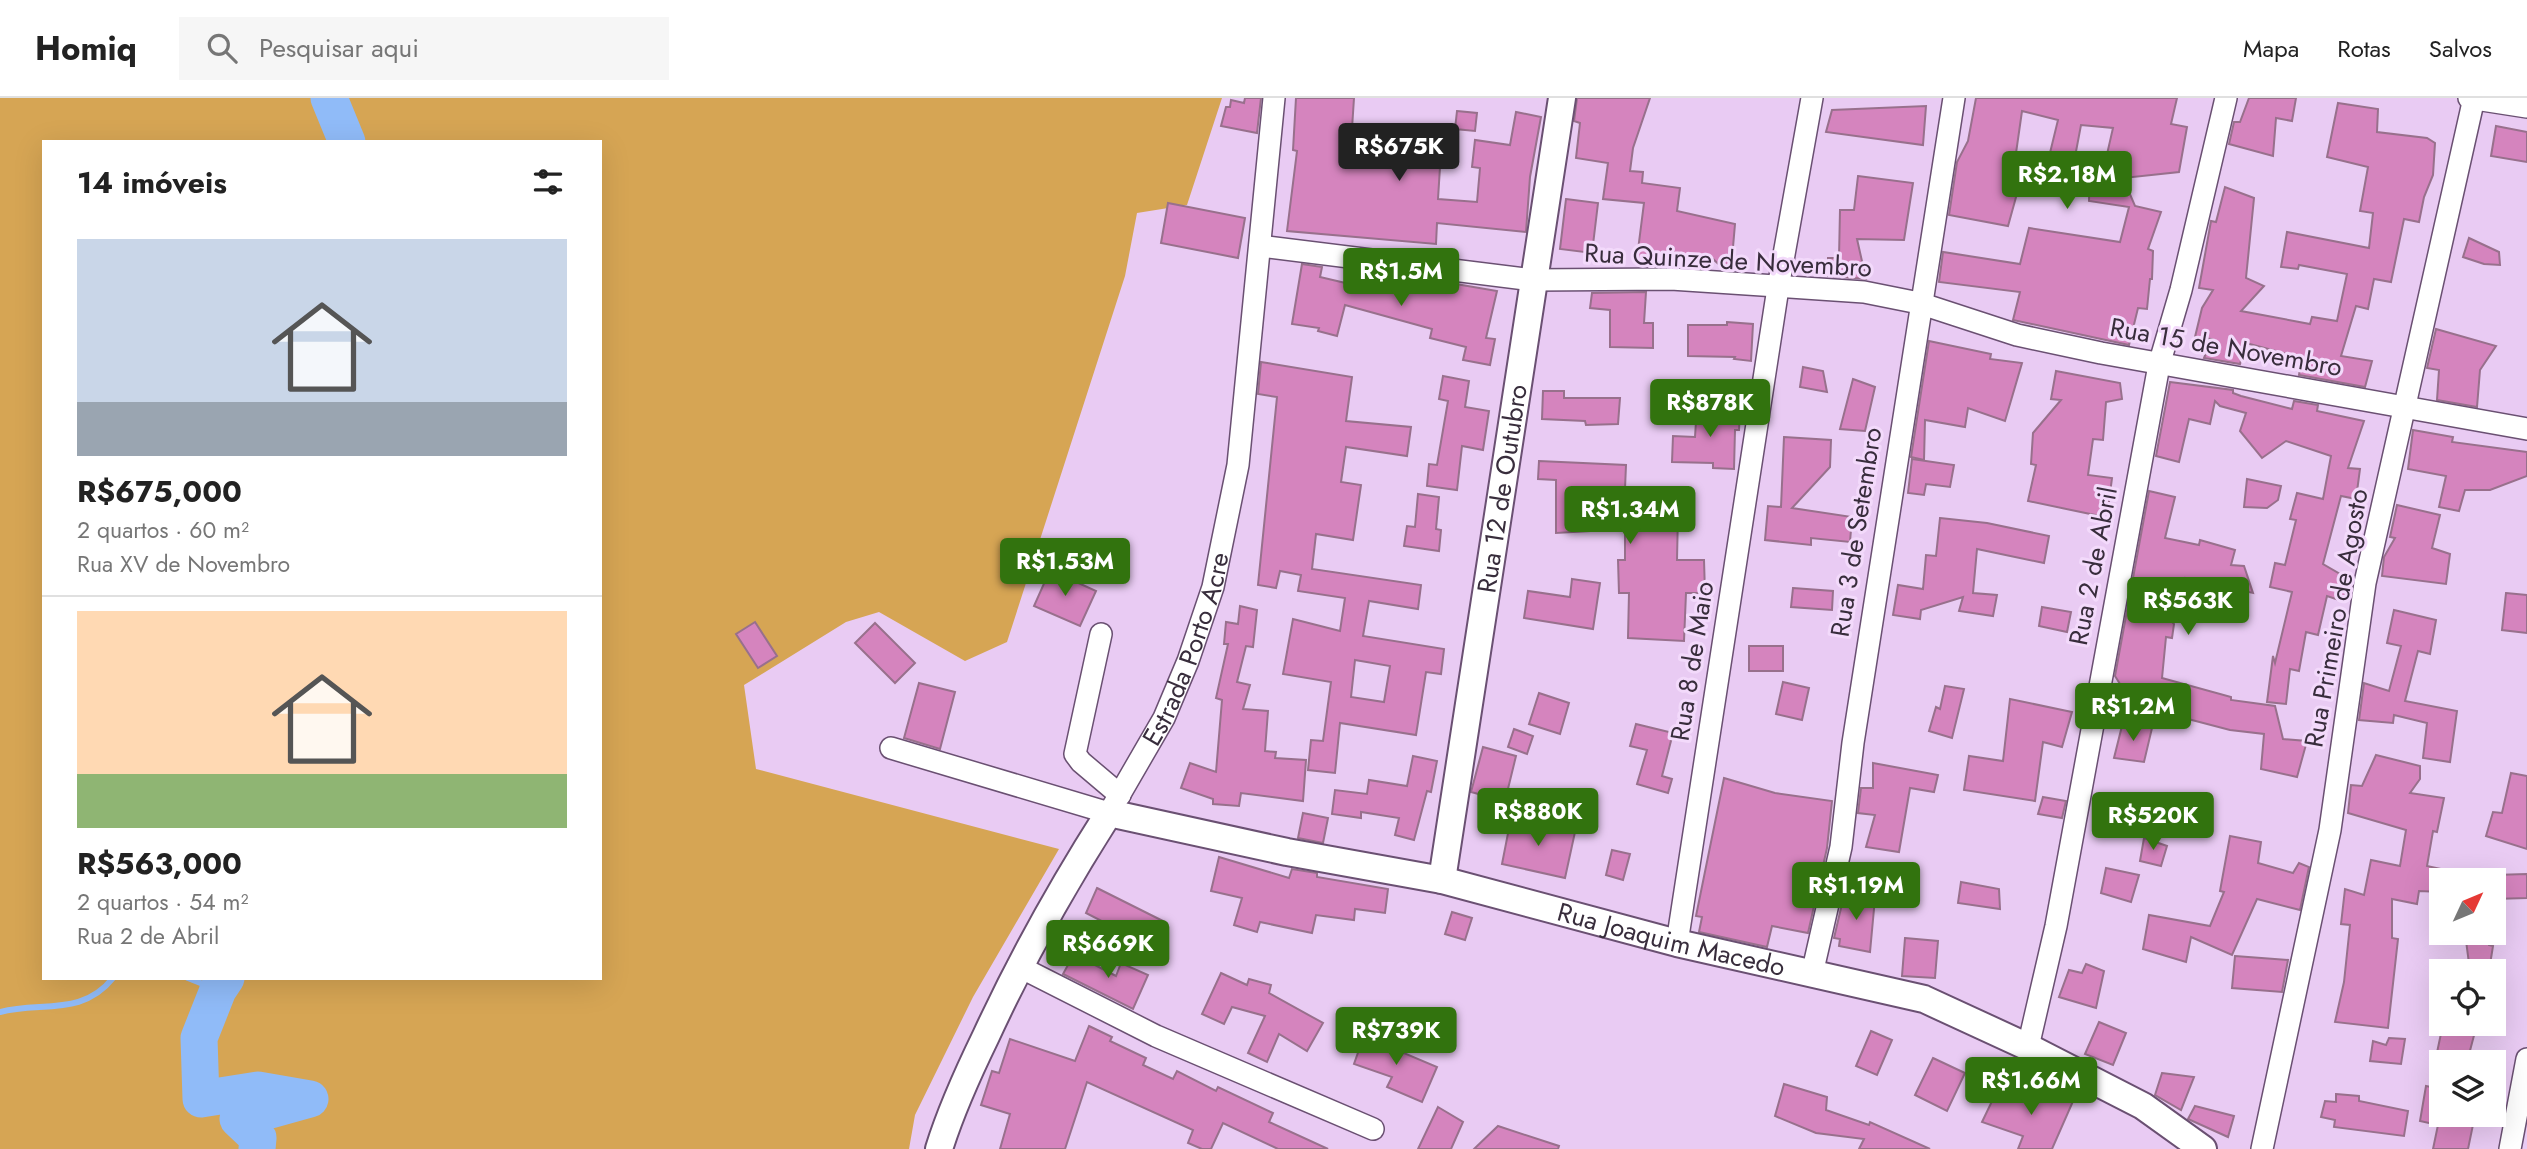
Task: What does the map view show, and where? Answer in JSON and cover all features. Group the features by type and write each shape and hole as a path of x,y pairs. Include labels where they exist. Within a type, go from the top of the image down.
{"street":[{"name":"Estrada Porto Acre","path":"939,1149 964,1082 1018,966 1164,718 1188,661 1213,587 1238,465 1273,98"},
{"name":"Rua 12 de Outubro","path":"1442,880 1562,98"},
{"name":"Rua 8 de Maio","path":"1677,943 1778,288 1812,98"},
{"name":"Rua 3 de Setembro","path":"1812,974 1841,847 1853,743 1919,303 1954,98"},
{"name":"Rua 2 de Abril","path":"2028,1047 2056,926 2159,365 2181,290 2226,98"},
{"path":"2472,98 2527,107"},
{"name":"Rua Primeiro de Agosto","path":"2262,1149 2330,830 2365,583 2472,98"},
{"name":"Rua Quinze de Novembro","path":"1260,246 1534,280 1671,279 1864,292 1919,303"},
{"name":"Rua 15 de Novembro","path":"1919,303 2018,335 2159,365 2527,429"},
{"path":"1101,634 1075,754 1115,804"},
{"path":"891,748 1115,804"},
{"name":"Rua Joaquim Macedo","path":"1115,804 1287,852 1442,880 1677,943 1924,999 2028,1047 2143,1107 2203,1149"},
{"path":"1018,966 1156,1036 1373,1129"},
{"path":"2510,1149 2527,1059"}],"shaded area":[{"path":"0,98 1222,98 1187,205 1137,213 1125,276 1007,642 965,661 879,612 846,622 744,685 756,769 1059,849 973,997 915,1115 909,1149 0,1149"}],"building":[{"path":"1245,98 1261,98 1257,133 1221,126 1226,107 1230,107 1231,100 1244,103"},
{"path":"1296,98 1354,98 1350,159 1363,160 1362,164 1440,167 1438,199 1477,202 1480,168 1472,167 1475,140 1510,145 1516,112 1541,117 1530,177 1526,232 1437,223 1436,244 1287,231 1297,151 1293,150"},
{"path":"1577,98 1650,98 1633,148 1630,171 1643,172 1642,183 1680,188 1677,211 1735,224 1731,270 1725,270 1713,259 1671,253 1670,263 1637,258 1644,203 1603,199 1608,163 1576,158 1580,123 1574,121"},
{"path":"1976,98 2177,98 2171,124 2187,127 2179,172 2123,178 2135,206 2161,212 2148,249 2153,251 2147,309 2138,308 2129,345 2013,320 2020,292 1939,282 1943,252 2020,264 2029,228 2120,242 2129,207 2089,201 2090,167 2103,172 2113,128 2081,125 2074,162 2049,157 2058,120 2022,111 2015,160 2036,161 2028,192 2018,190 2008,226 1949,215 1957,162 1968,141"},
{"path":"2249,98 2296,98 2292,121 2276,118 2273,156 2229,144 2234,122 2240,122"},
{"path":"2338,103 2378,109 2377,132 2427,138 2435,143 2433,175 2424,197 2419,222 2404,219 2391,282 2374,279 2368,309 2356,306 2341,356 2372,361 2365,387 2299,375 2302,358 2246,343 2240,364 2204,358 2212,339 2195,337 2202,308 2213,290 2199,288 2211,221 2216,222 2225,187 2254,198 2246,278 2264,286 2241,311 2310,324 2312,317 2337,321 2347,274 2299,265 2298,269 2281,267 2287,232 2369,248 2373,213 2360,211 2368,167 2327,157"},
{"path":"1926,106 1923,145 1826,132 1832,110"},
{"path":"1457,111 1477,113 1475,131 1455,129"},
{"path":"2496,126 2527,132 2527,162 2491,156"},
{"path":"1858,176 1913,183 1904,240 1857,239 1866,279 1828,276 1828,258 1839,258 1840,210 1854,210"},
{"path":"1566,199 1598,203 1592,253 1560,249"},
{"path":"1168,203 1245,218 1238,258 1161,243"},
{"path":"2469,238 2499,252 2500,265 2484,264 2463,257"},
{"path":"1302,264 1322,267 1320,277 1354,285 1358,271 1384,278 1382,282 1413,289 1415,281 1442,288 1444,282 1497,291 1486,338 1495,339 1490,365 1463,360 1466,347 1430,338 1432,329 1345,305 1337,336 1318,331 1319,328 1292,324"},
{"path":"1646,292 1644,323 1653,323 1653,348 1610,347 1610,310 1590,308 1592,293"},
{"path":"1727,322 1753,324 1751,361 1734,359 1735,357 1688,356 1688,325 1727,325"},
{"path":"2436,329 2496,346 2480,370 2477,407 2437,400 2439,370 2427,368"},
{"path":"1929,341 1991,354 1990,359 2022,363 2005,421 1968,408 1965,427 1925,420 1924,460 1911,457"},
{"path":"1261,362 1352,377 1346,421 1411,427 1407,456 1346,447 1341,482 1361,485 1353,540 1316,534 1312,569 1421,585 1418,609 1369,601 1363,636 1444,649 1441,674 1426,672 1416,735 1340,723 1335,773 1308,770 1311,740 1323,741 1331,682 1283,674 1293,619 1340,631 1345,598 1298,591 1301,575 1280,571 1276,588 1258,585 1277,397 1258,394","holes":["1355,660 1390,666 1384,702 1351,697"]},
{"path":"1803,367 1823,371 1827,392 1800,387"},
{"path":"2056,371 2120,383 2122,399 2106,402 2103,440 2093,439 2088,475 2112,478 2108,509 2102,508 2100,516 2028,501 2036,465 2031,464 2033,433 2061,400 2051,399"},
{"path":"1443,376 1469,381 1465,407 1489,411 1483,450 1462,446 1457,490 1427,486 1429,464 1437,465 1448,401 1439,399"},
{"path":"1853,379 1875,387 1865,431 1840,429"},
{"path":"2170,382 2233,390 2233,393 2241,396 2292,409 2294,401 2318,405 2317,411 2364,421 2348,468 2360,469 2356,499 2341,496 2323,564 2352,581 2342,601 2327,596 2318,635 2306,632 2299,671 2290,669 2286,704 2267,702 2273,656 2275,663 2292,592 2270,587 2275,563 2285,565 2296,520 2290,519 2297,493 2323,499 2331,456 2286,441 2262,458 2240,431 2246,413 2220,406 2215,401 2210,424 2189,419 2179,462 2156,456"},
{"path":"1543,391 1564,391 1564,398 1620,398 1618,424 1586,425 1585,421 1542,419"},
{"path":"1697,406 1740,410 1739,430 1735,430 1734,469 1713,468 1713,463 1672,462 1673,436 1695,437"},
{"path":"2413,430 2453,437 2452,442 2527,452 2527,476 2490,490 2465,490 2459,511 2439,507 2446,476 2408,469"},
{"path":"1784,437 1831,440 1830,467 1792,508 1852,517 1850,542 1811,538 1811,545 1765,540 1768,506 1781,507"},
{"path":"1912,459 1954,465 1950,487 1926,484 1924,495 1908,493"},
{"path":"1539,461 1626,465 1624,512 1678,513 1677,560 1704,560 1705,593 1686,593 1684,641 1628,638 1629,593 1619,593 1618,560 1625,560 1625,529 1590,528 1590,531 1556,533 1556,480 1538,479"},
{"path":"2247,479 2281,486 2278,500 2267,508 2244,507"},
{"path":"2149,491 2175,497 2165,538 2199,545 2200,540 2235,550 2231,565 2244,566 2253,593 2185,578 2164,613 2174,624 2172,638 2166,637 2162,678 2231,697 2231,700 2275,706 2283,739 2307,741 2297,777 2261,769 2264,734 2230,730 2146,708 2149,693 2120,684 2115,676"},
{"path":"1418,494 1439,497 1436,529 1441,530 1439,551 1404,546 1407,526 1415,527"},
{"path":"2397,505 2440,515 2432,548 2450,554 2446,584 2382,576 2384,557 2395,538 2390,537"},
{"path":"1940,518 1987,523 2049,536 2044,563 1977,549 1973,593 1997,595 1993,616 1959,611 1963,597 1921,610 1920,619 1893,615 1898,585 1923,589 1926,555 1936,556"},
{"path":"1050,570 1096,591 1080,626 1034,606"},
{"path":"1572,579 1600,583 1593,629 1524,618 1528,591 1570,597"},
{"path":"1793,588 1833,591 1832,610 1791,607"},
{"path":"2506,593 2527,595 2527,633 2502,630"},
{"path":"1240,606 1257,610 1253,647 1246,646 1237,682 1250,685 1243,709 1268,711 1265,751 1276,752 1275,758 1306,760 1303,801 1241,793 1239,806 1213,804 1213,799 1181,788 1190,763 1216,772 1222,700 1216,698 1228,644 1224,644 1226,622 1238,624"},
{"path":"2042,607 2071,612 2067,632 2039,626"},
{"path":"2394,610 2436,620 2430,654 2418,651 2405,701 2457,711 2450,762 2423,758 2427,723 2394,715 2393,723 2359,720 2364,683 2389,691 2401,646 2387,643"},
{"path":"755,622 777,656 758,668 736,634"},
{"path":"875,623 915,663 895,683 855,643"},
{"path":"1749,646 1783,646 1783,671 1749,671"},
{"path":"1783,682 1809,688 1802,720 1776,714"},
{"path":"919,683 955,692 940,749 904,738"},
{"path":"1945,686 1964,689 1952,738 1929,731 1936,707 1940,709"},
{"path":"1539,693 1569,703 1560,734 1529,724"},
{"path":"2010,699 2072,712 2062,747 2043,742 2035,801 1964,790 1969,756 2003,761"},
{"path":"2123,722 2152,728 2144,762 2114,758"},
{"path":"1636,724 1673,733 1662,776 1672,779 1668,793 1637,784 1647,750 1630,746"},
{"path":"1514,729 1533,736 1527,754 1508,747"},
{"path":"1483,747 1516,756 1505,801 1471,792"},
{"path":"2376,755 2420,766 2420,779 2410,793 2444,798 2437,832 2433,831 2427,866 2436,868 2429,868 2429,891 2419,891 2417,904 2392,899 2392,938 2398,939 2388,1028 2335,1022 2344,982 2350,925 2341,924 2345,889 2364,895 2371,860 2400,866 2406,830 2348,813 2351,785 2362,786"},
{"path":"1413,756 1437,761 1431,792 1427,791 1414,840 1395,835 1399,818 1361,812 1361,818 1332,814 1335,790 1367,794 1369,780 1407,786"},
{"path":"1873,763 1938,775 1934,792 1910,788 1899,852 1866,847 1875,815 1858,813 1861,788 1873,788"},
{"path":"2511,773 2527,776 2527,849 2486,836 2493,812 2502,813"},
{"path":"1724,778 1775,793 1832,801 1827,848 1808,933 1772,926 1767,947 1699,932 1702,917 1696,916"},
{"path":"2043,797 2066,801 2062,818 2038,814"},
{"path":"1303,813 1328,818 1323,843 1298,838"},
{"path":"1511,818 1575,832 1565,878 1502,864"},
{"path":"2230,836 2261,842 2258,863 2293,873 2299,863 2309,867 2300,910 2257,899 2232,955 2191,937 2186,962 2143,949 2149,915 2210,926 2224,892 2220,891"},
{"path":"2144,838 2167,846 2161,866 2140,861"},
{"path":"1612,850 1630,854 1623,880 1606,875"},
{"path":"1219,857 1289,878 1292,869 1317,873 1317,877 1388,889 1385,913 1355,909 1354,920 1316,915 1312,933 1260,922 1257,932 1234,925 1242,898 1211,891"},
{"path":"2106,868 2139,875 2131,902 2101,893"},
{"path":"2527,874 2527,898 2506,899 2506,875"},
{"path":"1961,882 1999,889 2000,909 1958,903"},
{"path":"1097,888 1163,921 1150,946 1086,913"},
{"path":"1845,891 1875,898 1870,952 1839,946 1840,939 1834,938"},
{"path":"1452,912 1472,918 1465,940 1445,934"},
{"path":"1905,938 1938,941 1935,978 1902,976"},
{"path":"2467,945 2493,946 2491,959 2468,959"},
{"path":"1074,954 1116,976 1121,963 1148,975 1133,1009 1063,974"},
{"path":"2235,956 2288,960 2282,992 2232,988"},
{"path":"2086,964 2104,971 2096,1008 2059,997 2069,970 2082,973"},
{"path":"1221,973 1247,985 1249,979 1271,985 1269,993 1323,1023 1307,1051 1279,1034 1267,1062 1248,1053 1265,1016 1232,1007 1224,1024 1202,1014"},
{"path":"2099,1022 2126,1033 2113,1065 2085,1054"},
{"path":"1089,1026 1112,1037 1110,1041 1146,1058 1143,1065 1173,1079 1177,1071 1216,1091 1218,1087 1273,1113 1269,1122 1328,1149 1278,1149 1223,1123 1211,1149 1202,1149 1188,1143 1193,1130 1087,1082 1065,1149 1000,1149 1010,1114 981,1105 992,1071 999,1073 1010,1039 1075,1061"},
{"path":"1871,1031 1892,1040 1877,1075 1856,1066"},
{"path":"1365,1033 1388,1040 1387,1046 1437,1067 1422,1102 1387,1087 1392,1077 1354,1064"},
{"path":"2440,1036 2474,1036 2470,1050 2438,1050"},
{"path":"2389,1038 2405,1039 2401,1064 2370,1061 2373,1041 2386,1045"},
{"path":"1933,1058 1965,1073 1947,1111 1915,1095"},
{"path":"2162,1073 2194,1077 2181,1110 2155,1095"},
{"path":"1784,1084 1827,1097 1826,1110 1869,1125 1870,1122 1930,1149 1859,1149 1864,1139 1816,1133 1775,1116"},
{"path":"2044,1085 2074,1099 2052,1149 2018,1149 2023,1136 1982,1122 1995,1095 2008,1099 2011,1093 2036,1104"},
{"path":"2426,1086 2429,1087 2429,1123 2420,1121"},
{"path":"2336,1094 2359,1096 2359,1101 2408,1111 2404,1136 2334,1127 2335,1120 2321,1117 2325,1101 2336,1102"},
{"path":"2195,1106 2234,1116 2228,1137 2188,1119"},
{"path":"1438,1107 1463,1122 1451,1149 1418,1149"},
{"path":"1498,1126 1559,1146 1558,1149 1474,1149"},
{"path":"2438,1127 2473,1127 2468,1149 2433,1149"}],"waterway":[{"path":"329,98 346,140"},
{"path":"0,1012 74,1003 101,990 111,980"},
{"path":"193,980 218,990"},
{"path":"225,980 199,1038 201,1099 258,1090 310,1099 238,1119 258,1138 257,1149"}]}
